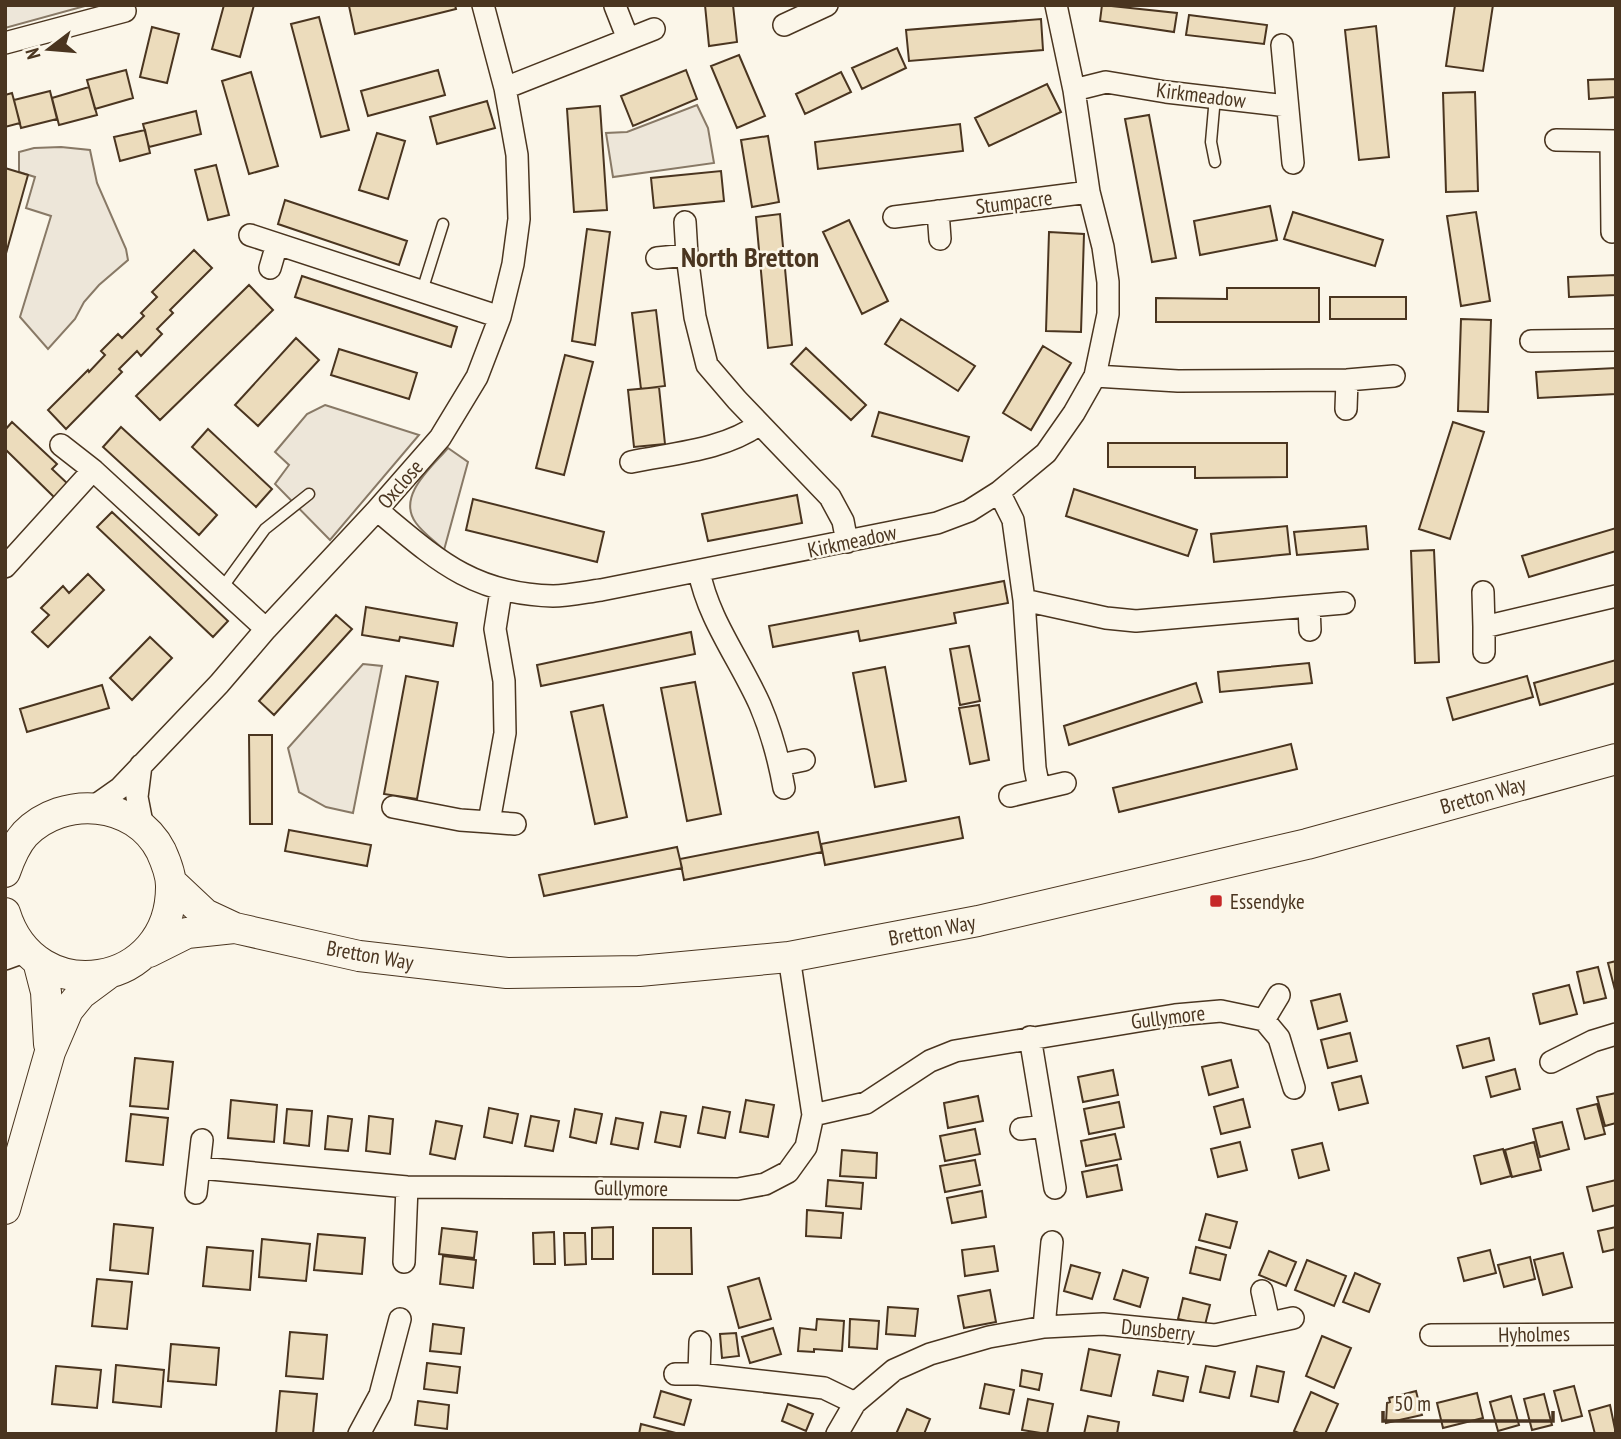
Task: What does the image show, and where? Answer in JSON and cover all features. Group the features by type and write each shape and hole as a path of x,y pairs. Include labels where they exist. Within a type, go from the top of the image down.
{"street":[{"name":"Oxclose","path":"93,807 120,788 377,510 440,438 471,389 500,317 513,264 519,219 517,155 505,88 483,5"},
{"path":"784,25 805,10 827,5"},
{"name":"Kirkmeadow","path":"377,510 427,551 466,578 501,591 555,596 699,571 937,523 969,511 999,492 1045,453 1074,413 1095,376 1108,314 1108,282 1103,247 1089,192 1074,90 1056,5"},
{"path":"615,6 628,39"},
{"path":"5,43 92,12 125,12"},
{"path":"505,88 654,29"},
{"path":"1282,45 1293,163"},
{"name":"Kirkmeadow","path":"1074,90 1106,82 1287,106"},
{"path":"1556,141 1614,142 1612,232"},
{"name":"Stumpacre","path":"894,217 1089,192"},
{"path":"938,211 940,239"},
{"path":"685,222 695,317 707,365 830,497 843,521 847,542"},
{"path":"250,235 500,317"},
{"path":"270,268 277,244"},
{"path":"657,258 687,255"},
{"path":"1531,341 1616,340"},
{"path":"1095,376 1178,381 1348,380 1394,376"},
{"path":"1346,409 1348,380"},
{"path":"631,462 721,443 746,434 760,424"},
{"path":"61,445 93,470 266,629"},
{"path":"5,567 93,470"},
{"path":"999,492 1013,520 1024,600 1035,768 1040,788"},
{"path":"699,571 709,606 760,705 780,765 784,788"},
{"path":"489,822 505,733 504,681 495,629 501,591"},
{"path":"1483,592 1485,652"},
{"path":"1484,627 1616,596"},
{"path":"1024,600 1106,618 1136,621 1344,603"},
{"path":"1309,606 1310,630"},
{"name":"Bretton Way","path":"172,883 205,914 235,928 359,956 507,973 639,971 789,957 978,921 1307,844 1616,759"},
{"path":"780,765 804,760"},
{"path":"141,765 137,797 143,828"},
{"path":"1010,796 1065,783"},
{"path":"5,872 11,854 24,835 43,820 65,810 93,807 120,813 143,828 157,844 167,863 172,883 170,909 162,933 146,953"},
{"path":"393,807 460,820 514,824"},
{"path":"5,821 43,820"},
{"path":"5,915 23,957 46,992 50,1052 5,1209"},
{"name":"Bretton Way","path":"50,1052 68,1010 81,994 108,974 128,966 146,953 187,933 235,928"},
{"path":"23,957 70,975 89,977 108,974"},
{"name":"Gullymore","path":"200,1168 407,1187 738,1189 765,1184 788,1171 806,1147 813,1115 789,957"},
{"path":"1279,996 1264,1020 1279,1038 1294,1088"},
{"name":"Gullymore","path":"813,1115 866,1103 930,1060 955,1051 1030,1037 1198,1013 1222,1011 1264,1020"},
{"path":"1551,1062 1593,1041 1616,1034"},
{"path":"1030,1037 1055,1188"},
{"path":"1021,1129 1044,1126"},
{"path":"196,1193 202,1140"},
{"path":"404,1262 407,1187"},
{"path":"1044,1327 1052,1242"},
{"path":"1262,1291 1269,1323"},
{"name":"Dunsberry","path":"837,1434 855,1403 894,1370 930,1354 989,1336 1044,1327 1103,1324 1215,1335 1293,1318"},
{"path":"359,1434 380,1395 400,1319"},
{"name":"Hyholmes","path":"1444,1330 1616,1334"},
{"path":"699,1374 700,1342"},
{"path":"675,1374 699,1374 824,1388 855,1403"}],"lane":[{"path":"1215,97 1211,142 1215,162"},
{"path":"422,291 443,225"},
{"path":"222,588 265,529 309,494"}],"shaded area":[{"path":"5,5 85,5 85,6 5,28"},
{"path":"697,105 708,128 714,163 613,177 606,133 627,132"},
{"path":"34,148 90,150 97,183 126,249 128,260 99,285 84,302 75,319 48,349 20,317 51,216 26,208 35,177 19,172 19,152"},
{"path":"325,405 419,435 330,540 275,484 289,465 275,452 307,414"},
{"path":"448,448 468,462 444,550 416,523 410,503 419,482"},
{"path":"363,664 382,666 353,813 326,807 299,792 288,748"}],"building":[{"path":"224,5 254,5 240,57 212,49"},
{"path":"455,5 456,9 355,34 349,6"},
{"path":"705,5 733,5 737,42 709,46"},
{"path":"1102,5 1177,13 1174,32 1100,21"},
{"path":"1455,5 1493,5 1483,71 1446,66"},
{"path":"1189,15 1267,25 1264,44 1186,35"},
{"path":"319,17 349,130 321,137 291,24"},
{"path":"1041,19 1043,50 909,61 906,30"},
{"path":"1376,26 1389,157 1359,160 1345,30"},
{"path":"152,27 179,34 167,83 140,77"},
{"path":"897,48 906,68 862,89 852,68"},
{"path":"739,55 765,116 737,128 711,66"},
{"path":"126,70 133,98 95,109 87,80"},
{"path":"438,70 445,95 368,116 361,91"},
{"path":"686,70 697,99 633,126 621,96"},
{"path":"251,72 278,166 249,174 222,81"},
{"path":"841,72 851,92 805,114 796,94"},
{"path":"1616,79 1616,97 1589,99 1588,80"},
{"path":"1047,84 1061,112 989,146 975,118"},
{"path":"89,87 97,115 59,125 52,98"},
{"path":"50,91 57,119 21,128 14,100"},
{"path":"1475,92 1478,191 1446,192 1443,93"},
{"path":"12,93 20,123 5,127 5,95"},
{"path":"487,101 495,128 437,144 430,117"},
{"path":"600,106 607,210 574,212 567,109"},
{"path":"196,111 201,134 149,147 143,124"},
{"path":"1149,115 1176,258 1152,262 1125,119"},
{"path":"960,124 963,151 818,169 815,142"},
{"path":"145,130 150,153 120,161 114,137"},
{"path":"377,133 405,141 388,199 359,190"},
{"path":"768,136 779,202 752,207 741,140"},
{"path":"216,165 229,215 208,220 195,170"},
{"path":"5,168 28,175 5,257"},
{"path":"721,171 724,201 654,208 651,178"},
{"path":"285,200 407,241 399,265 278,224"},
{"path":"1270,206 1277,240 1200,255 1194,221"},
{"path":"1293,212 1383,240 1375,266 1284,239"},
{"path":"1476,212 1490,301 1461,306 1447,216"},
{"path":"780,214 792,345 768,348 756,217"},
{"path":"849,220 888,301 862,314 823,232"},
{"path":"587,229 610,232 595,345 572,341"},
{"path":"1049,232 1084,234 1081,332 1046,331"},
{"path":"194,250 212,268 170,310 173,313 157,329 162,334 141,356 137,351 119,369 122,372 66,429 48,410 105,355 101,351 118,334 122,338 144,316 141,313 157,297 152,292"},
{"path":"1616,275 1616,295 1569,297 1568,277"},
{"path":"302,276 457,327 451,347 295,297"},
{"path":"249,285 273,310 160,420 136,396"},
{"path":"1227,288 1319,288 1319,322 1156,322 1156,298 1227,299"},
{"path":"1330,297 1406,297 1406,319 1330,319"},
{"path":"656,310 665,386 641,389 632,313"},
{"path":"901,319 975,366 958,391 885,344"},
{"path":"1461,319 1491,320 1488,412 1458,411"},
{"path":"296,338 319,360 258,426 235,405"},
{"path":"1043,346 1071,363 1031,430 1003,413"},
{"path":"806,348 866,405 851,420 791,364"},
{"path":"339,349 417,373 409,399 331,375"},
{"path":"565,355 593,362 564,475 536,468"},
{"path":"1616,368 1616,394 1538,398 1536,372"},
{"path":"659,387 665,444 634,447 628,390"},
{"path":"879,412 969,437 962,461 872,436"},
{"path":"12,422 57,464 52,469 68,484 55,498 5,449 5,430"},
{"path":"1453,422 1484,432 1450,539 1419,529"},
{"path":"121,427 217,515 199,535 103,447"},
{"path":"208,429 272,489 256,507 192,447"},
{"path":"1108,443 1287,443 1287,477 1195,478 1195,467 1108,467"},
{"path":"1074,489 1197,530 1188,556 1066,516"},
{"path":"797,495 802,523 708,541 702,514"},
{"path":"473,499 604,532 597,562 466,530"},
{"path":"112,512 228,621 213,637 97,527"},
{"path":"1287,526 1290,554 1214,562 1211,534"},
{"path":"1366,526 1368,549 1297,555 1294,532"},
{"path":"1616,528 1616,551 1529,577 1522,556"},
{"path":"1434,550 1439,662 1415,663 1411,551"},
{"path":"88,574 104,590 48,647 32,632 49,615 41,608 63,586 69,593"},
{"path":"1004,581 1008,603 954,613 956,623 860,641 858,631 773,647 769,626"},
{"path":"366,607 457,623 453,646 400,637 399,641 362,635"},
{"path":"336,615 352,629 274,715 259,701"},
{"path":"691,632 695,654 541,686 537,665"},
{"path":"150,637 172,658 132,700 110,678"},
{"path":"969,646 980,701 960,705 950,649"},
{"path":"1616,660 1616,683 1540,705 1534,683"},
{"path":"1309,663 1312,683 1220,692 1218,672"},
{"path":"885,667 906,781 875,787 853,673"},
{"path":"406,676 438,682 417,799 384,794"},
{"path":"1527,676 1533,697 1453,720 1447,698"},
{"path":"695,682 721,814 687,821 661,688"},
{"path":"1196,683 1202,702 1069,745 1064,726"},
{"path":"102,685 109,708 27,732 20,709"},
{"path":"603,705 627,817 595,824 571,712"},
{"path":"979,705 989,760 970,764 959,708"},
{"path":"249,735 272,735 272,824 250,824"},
{"path":"1291,744 1297,769 1119,812 1113,788"},
{"path":"959,817 963,838 825,865 821,844"},
{"path":"289,830 371,845 367,866 285,851"},
{"path":"818,832 822,852 684,880 680,859"},
{"path":"677,847 682,868 544,896 539,875"},
{"path":"1616,961 1616,994 1608,963"},
{"path":"1598,967 1606,998 1584,1003 1577,972"},
{"path":"1569,985 1577,1014 1540,1024 1533,994"},
{"path":"1340,994 1347,1021 1318,1029 1311,1001"},
{"path":"1350,1033 1357,1061 1328,1068 1321,1040"},
{"path":"1489,1038 1494,1060 1463,1068 1457,1046"},
{"path":"135,1058 173,1062 168,1109 130,1106"},
{"path":"1231,1060 1238,1087 1209,1095 1202,1067"},
{"path":"1515,1069 1520,1089 1491,1097 1486,1077"},
{"path":"1113,1070 1118,1095 1083,1102 1078,1077"},
{"path":"1361,1076 1368,1103 1339,1110 1332,1083"},
{"path":"1616,1093 1616,1123 1605,1126 1597,1097"},
{"path":"978,1096 983,1121 948,1128 944,1103"},
{"path":"1243,1099 1250,1127 1221,1134 1214,1107"},
{"path":"231,1100 277,1105 274,1142 228,1138"},
{"path":"746,1100 774,1105 768,1137 740,1132"},
{"path":"1119,1102 1124,1127 1089,1134 1084,1109"},
{"path":"1597,1104 1605,1134 1585,1139 1577,1109"},
{"path":"703,1107 730,1112 725,1138 698,1133"},
{"path":"489,1108 518,1114 512,1143 484,1137"},
{"path":"287,1109 312,1111 309,1146 284,1143"},
{"path":"575,1109 602,1114 596,1143 570,1137"},
{"path":"661,1112 686,1116 680,1147 655,1142"},
{"path":"131,1114 168,1118 163,1165 126,1161"},
{"path":"328,1116 352,1119 348,1151 325,1149"},
{"path":"369,1116 393,1119 390,1154 366,1151"},
{"path":"531,1116 559,1121 553,1151 525,1146"},
{"path":"616,1118 643,1123 638,1149 611,1144"},
{"path":"436,1121 462,1126 455,1159 430,1154"},
{"path":"1562,1122 1569,1149 1540,1157 1533,1129"},
{"path":"975,1129 980,1154 945,1161 940,1136"},
{"path":"1115,1134 1121,1159 1086,1166 1081,1141"},
{"path":"1240,1142 1247,1170 1218,1177 1211,1149"},
{"path":"1534,1142 1541,1170 1512,1177 1505,1150"},
{"path":"1322,1143 1329,1170 1299,1178 1292,1150"},
{"path":"1503,1149 1511,1176 1481,1184 1474,1156"},
{"path":"842,1150 877,1153 876,1178 840,1176"},
{"path":"975,1160 980,1185 945,1192 940,1166"},
{"path":"1117,1165 1122,1190 1087,1197 1082,1172"},
{"path":"828,1180 863,1183 861,1209 826,1206"},
{"path":"1616,1180 1616,1205 1593,1211 1587,1187"},
{"path":"982,1191 986,1217 952,1223 947,1198"},
{"path":"807,1210 843,1213 841,1238 806,1236"},
{"path":"1206,1214 1237,1222 1230,1248 1199,1240"},
{"path":"114,1224 153,1228 148,1274 110,1270"},
{"path":"613,1227 613,1259 592,1259 592,1228"},
{"path":"1616,1227 1616,1249 1603,1252 1598,1231"},
{"path":"442,1228 477,1232 474,1258 439,1254"},
{"path":"653,1228 691,1228 692,1274 653,1274"},
{"path":"554,1232 555,1264 534,1264 533,1233"},
{"path":"564,1233 585,1233 586,1264 565,1265"},
{"path":"318,1234 365,1238 362,1274 314,1270"},
{"path":"262,1239 310,1244 306,1281 259,1277"},
{"path":"994,1246 998,1271 965,1276 962,1250"},
{"path":"207,1247 253,1251 250,1290 203,1286"},
{"path":"1196,1247 1226,1255 1220,1280 1190,1273"},
{"path":"1490,1250 1496,1273 1464,1281 1458,1258"},
{"path":"1269,1251 1296,1262 1286,1286 1259,1275"},
{"path":"1563,1253 1572,1287 1543,1295 1534,1260"},
{"path":"443,1256 476,1260 473,1288 440,1284"},
{"path":"1530,1257 1535,1279 1504,1287 1498,1265"},
{"path":"1307,1260 1346,1276 1334,1306 1295,1290"},
{"path":"1071,1265 1100,1273 1092,1299 1064,1291"},
{"path":"1123,1270 1148,1278 1140,1307 1114,1299"},
{"path":"1355,1273 1380,1284 1369,1312 1343,1302"},
{"path":"759,1278 771,1319 739,1328 728,1287"},
{"path":"97,1279 132,1282 127,1329 92,1326"},
{"path":"990,1290 996,1322 964,1328 958,1296"},
{"path":"1183,1298 1210,1305 1205,1325 1178,1319"},
{"path":"888,1307 918,1309 915,1336 886,1334"},
{"path":"817,1319 844,1321 842,1351 798,1351 800,1328 816,1330"},
{"path":"850,1319 879,1321 877,1349 849,1347"},
{"path":"433,1324 464,1328 461,1354 430,1351"},
{"path":"773,1328 781,1354 750,1363 742,1337"},
{"path":"290,1332 327,1335 323,1379 286,1376"},
{"path":"736,1333 739,1356 722,1358 720,1334"},
{"path":"1322,1336 1351,1348 1334,1388 1306,1376"},
{"path":"171,1344 219,1348 216,1385 168,1381"},
{"path":"1089,1349 1120,1355 1111,1396 1081,1390"},
{"path":"427,1363 460,1367 457,1393 424,1389"},
{"path":"116,1365 164,1370 161,1407 113,1402"},
{"path":"56,1366 101,1370 97,1408 52,1404"},
{"path":"1206,1366 1235,1372 1229,1398 1200,1392"},
{"path":"1257,1366 1284,1372 1278,1402 1251,1396"},
{"path":"1022,1370 1042,1374 1039,1390 1020,1386"},
{"path":"1158,1371 1188,1377 1183,1401 1153,1395"},
{"path":"985,1384 1014,1390 1009,1414 980,1408"},
{"path":"1574,1386 1582,1416 1562,1421 1554,1391"},
{"path":"280,1391 317,1394 313,1434 276,1434"},
{"path":"661,1391 691,1400 684,1425 654,1417"},
{"path":"1416,1391 1422,1415 1386,1423 1389,1398"},
{"path":"1311,1392 1338,1404 1325,1434 1301,1434 1294,1431"},
{"path":"1477,1393 1483,1418 1443,1428 1437,1403"},
{"path":"1544,1394 1552,1425 1532,1430 1524,1399"},
{"path":"1511,1396 1519,1425 1498,1431 1490,1402"},
{"path":"1028,1399 1053,1404 1047,1434 1022,1430"},
{"path":"418,1401 449,1405 447,1429 415,1425"},
{"path":"788,1404 813,1414 806,1431 782,1421"},
{"path":"1610,1405 1616,1434 1595,1434 1589,1411"},
{"path":"907,1409 930,1419 924,1434 896,1434"},
{"path":"1088,1416 1119,1422 1117,1434 1084,1434"},
{"path":"641,1424 676,1433 676,1434 639,1434"}],"place":[{"name":"Essendyke","path":"1216,901"}],"district":[{"name":"North Bretton","path":"750,256"}]}
